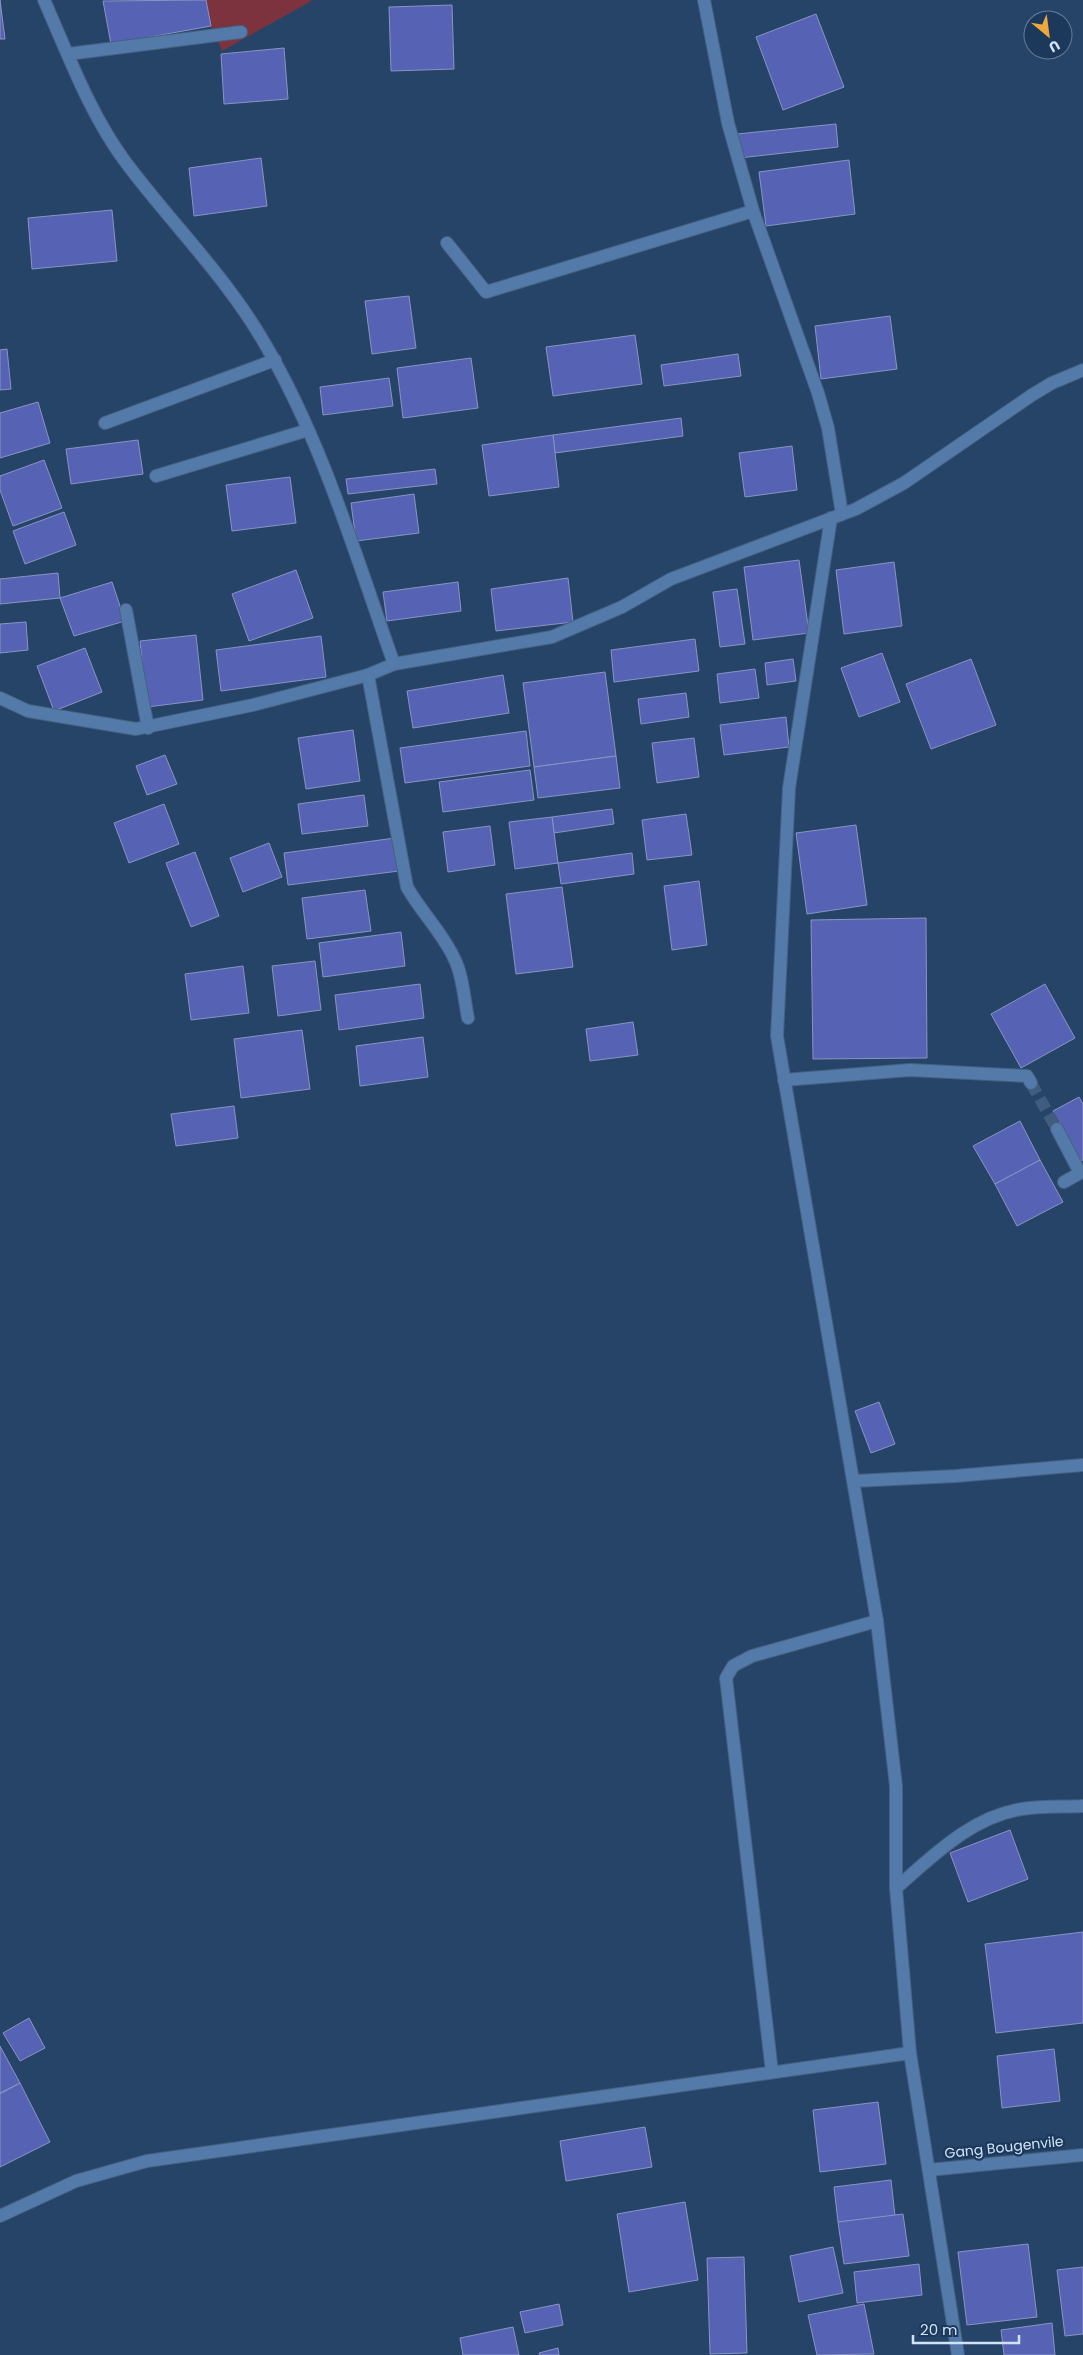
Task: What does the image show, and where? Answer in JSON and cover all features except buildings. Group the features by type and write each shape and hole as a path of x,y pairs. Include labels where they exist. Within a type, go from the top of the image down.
{"street":[{"path":"44,0 92,108 124,159 222,280 251,321 274,360 308,430 394,664"},
{"path":"704,0 728,124 753,211 828,428 836,516 789,788 777,1036 878,1621 896,1786 896,1888 910,2053 958,2355"},
{"path":"68,54 241,32"},
{"path":"447,243 486,292 753,211"},
{"path":"105,423 274,360"},
{"path":"0,698 28,711 136,729 148,728 253,705 368,675 394,664 552,637 622,607 671,579 836,516 904,483 1032,395 1052,383 1083,370"},
{"path":"156,476 308,430"},
{"path":"126,610 148,728"},
{"path":"368,675 407,887 419,908 442,936 455,960 468,1018"},
{"path":"784,1080 910,1070 1029,1079"},
{"path":"1057,1129 1082,1173 1064,1182"},
{"path":"854,1481 956,1476 1083,1465"},
{"path":"772,2072 726,1678 733,1666 752,1656 878,1621"},
{"path":"896,1888 941,1849 990,1818 1021,1809 1083,1806"},
{"path":"0,2216 76,2181 147,2161 910,2053"},
{"name":"Gang Bougenvile","path":"928,2170 1083,2155"}],"shaded area":[{"path":"206,0 313,0 222,51 211,26"}],"tunnel":[{"path":"1031,1083 1057,1129"}]}
